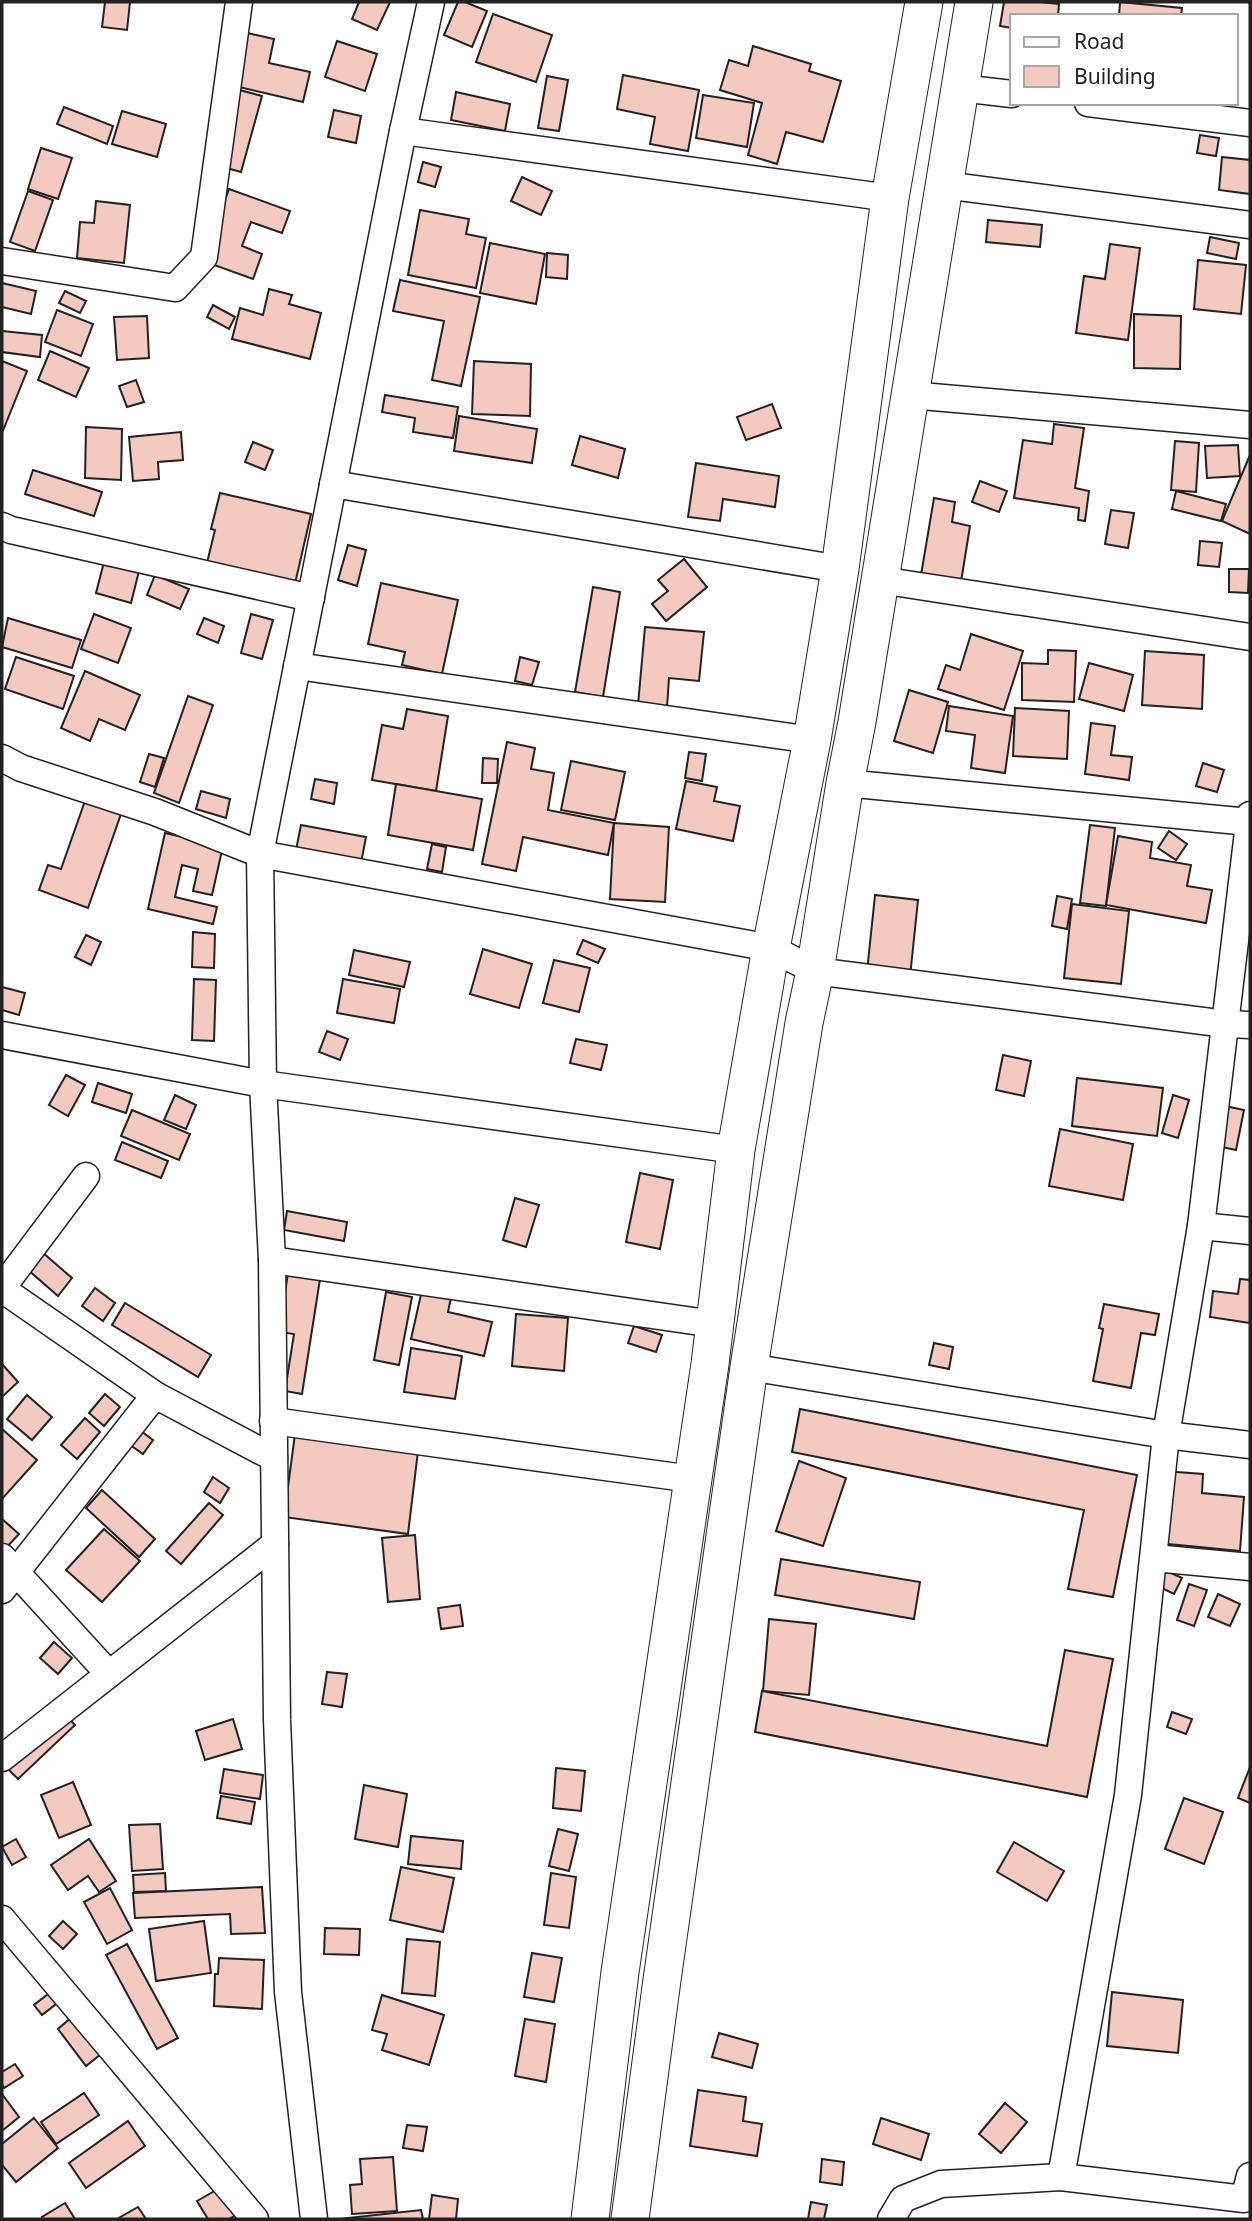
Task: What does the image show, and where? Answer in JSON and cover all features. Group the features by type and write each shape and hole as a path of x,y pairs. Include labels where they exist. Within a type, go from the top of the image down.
{"main road":[{"path":"590,2219 620,1972 714,1324 736,1150 771,948 812,740 840,569 890,198 925,2"},
{"path":"630,2219 749,1367 974,2"}],"street":[{"path":"2,261 175,288 204,257 239,2"},
{"path":"314,2219 288,1992 277,1720 272,1260 263,1084 260,854 431,2"},
{"path":"960,88 1010,94"},
{"path":"1105,105 1250,122"},
{"path":"403,131 890,198"},
{"path":"944,185 1250,225"},
{"path":"910,395 1250,425"},
{"path":"333,484 840,569"},
{"path":"2,526 311,598"},
{"path":"880,580 1250,637"},
{"path":"297,667 812,740"},
{"path":"2,758 21,768 155,812 260,854 771,948 815,971 1238,1024"},
{"path":"845,783 1250,822"},
{"path":"1061,2177 1128,1795 1166,1435 1238,1024 1250,815"},
{"path":"2,1035 263,1084 736,1150"},
{"path":"86,1177 2,1288 155,1395 274,1458"},
{"path":"1202,1226 1250,1231"},
{"path":"272,1260 714,1324"},
{"path":"749,1367 1166,1435 1250,1445"},
{"path":"109,1674 7,1574 155,1395"},
{"path":"274,1421 692,1479"},
{"path":"2,1758 275,1544"},
{"path":"1153,1558 1250,1567"},
{"path":"2,1919 255,2219"},
{"path":"891,2219 903,2199 941,2184 1061,2177 1244,2199 1250,2176"}],"building":[{"path":"105,2 130,2 127,30 102,27"},
{"path":"359,2 390,2 377,30 352,19"},
{"path":"458,2 487,11 472,47 444,35"},
{"path":"1004,2 1059,4 1058,14 1010,14 1010,28 1000,26"},
{"path":"1120,2 1182,8 1181,14 1119,14"},
{"path":"493,14 552,35 536,82 476,62"},
{"path":"243,32 274,39 269,63 310,72 303,102 231,85"},
{"path":"337,41 377,54 365,91 325,77"},
{"path":"753,46 811,64 809,71 841,81 823,142 786,132 777,164 748,155 762,103 720,90 729,60 748,66"},
{"path":"623,75 699,90 688,151 650,144 655,117 617,109"},
{"path":"547,76 568,80 559,131 538,128"},
{"path":"236,89 262,96 241,172 216,165"},
{"path":"456,92 510,104 505,131 451,120"},
{"path":"703,95 754,103 747,147 696,138"},
{"path":"64,107 113,126 107,144 57,124"},
{"path":"334,110 361,116 356,143 328,137"},
{"path":"122,111 166,124 157,157 112,144"},
{"path":"1200,135 1219,138 1216,156 1197,153"},
{"path":"41,148 72,158 58,199 28,189"},
{"path":"1222,157 1250,160 1250,194 1219,190"},
{"path":"423,162 441,167 435,187 418,182"},
{"path":"522,177 552,191 541,215 511,201"},
{"path":"229,189 290,211 282,233 251,222 242,246 262,254 253,279 203,261"},
{"path":"28,191 53,200 35,251 10,242"},
{"path":"96,201 130,205 124,263 77,258 80,222 94,223"},
{"path":"420,210 469,219 466,234 486,238 476,288 408,275"},
{"path":"988,220 1042,225 1040,247 986,242"},
{"path":"1210,237 1239,243 1236,259 1207,253"},
{"path":"490,243 545,254 536,304 480,293"},
{"path":"1110,244 1140,248 1128,340 1076,333 1084,276 1105,279"},
{"path":"547,253 568,255 567,279 546,277"},
{"path":"1198,260 1246,265 1241,314 1194,309"},
{"path":"400,280 480,297 461,386 432,380 444,321 393,311"},
{"path":"2,283 36,291 31,314 2,307"},
{"path":"269,289 292,295 289,304 321,313 310,359 232,339 240,308 263,315"},
{"path":"65,291 86,301 80,313 59,303"},
{"path":"213,305 235,317 229,329 207,317"},
{"path":"57,310 93,324 81,356 45,342"},
{"path":"1134,314 1181,316 1180,369 1134,368"},
{"path":"147,316 149,358 117,360 114,317"},
{"path":"2,331 42,335 40,357 2,352"},
{"path":"50,351 89,368 76,397 38,380"},
{"path":"2,361 27,371 2,433"},
{"path":"474,361 531,364 530,416 472,414"},
{"path":"136,380 144,402 127,407 119,386"},
{"path":"385,395 458,407 453,438 413,432 415,418 382,412"},
{"path":"772,404 781,428 746,440 737,417"},
{"path":"459,416 537,429 532,463 454,451"},
{"path":"1054,424 1084,428 1075,488 1089,491 1085,521 1078,520 1079,508 1014,498 1023,440 1052,444"},
{"path":"86,427 122,429 121,480 85,478"},
{"path":"181,432 183,460 158,462 159,479 133,481 129,437"},
{"path":"580,436 625,449 618,478 572,465"},
{"path":"1175,441 1199,443 1196,492 1171,490"},
{"path":"253,442 273,450 265,470 245,462"},
{"path":"1238,445 1240,476 1207,478 1205,446"},
{"path":"1250,455 1250,534 1222,521"},
{"path":"696,463 779,476 775,507 723,499 720,521 688,517"},
{"path":"33,470 102,492 94,516 25,494"},
{"path":"980,481 1007,491 999,512 972,502"},
{"path":"1176,491 1226,504 1221,521 1172,509"},
{"path":"220,493 311,514 294,588 206,567 215,530 211,529"},
{"path":"934,498 955,502 952,522 970,526 961,582 921,575"},
{"path":"1111,510 1134,513 1128,548 1105,544"},
{"path":"1200,541 1222,543 1219,567 1198,565"},
{"path":"348,545 366,550 357,586 338,580"},
{"path":"684,559 707,587 666,621 652,604 668,591 658,580"},
{"path":"104,562 139,571 131,603 96,593"},
{"path":"1229,569 1249,569 1248,593 1229,592"},
{"path":"155,575 189,589 180,609 147,595"},
{"path":"381,583 458,600 442,674 402,665 405,652 368,644"},
{"path":"593,587 620,592 603,697 575,692"},
{"path":"94,614 131,628 118,663 81,649"},
{"path":"251,614 273,620 262,659 241,653"},
{"path":"8,618 81,640 72,668 2,647"},
{"path":"204,618 224,626 218,643 197,634"},
{"path":"645,627 704,632 699,681 669,678 667,707 638,705"},
{"path":"971,634 1023,651 1004,710 938,689 946,665 960,670"},
{"path":"1048,650 1076,651 1074,702 1022,700 1022,663 1048,664"},
{"path":"1145,651 1204,655 1202,709 1142,705"},
{"path":"16,657 74,676 63,709 5,689"},
{"path":"520,657 539,662 532,685 515,681"},
{"path":"1089,663 1133,675 1124,711 1079,699"},
{"path":"85,671 140,695 125,730 99,719 90,741 61,728"},
{"path":"909,690 948,702 933,753 894,741"},
{"path":"188,696 213,705 179,803 154,793"},
{"path":"949,706 1013,716 1005,773 971,768 975,735 946,731"},
{"path":"1015,708 1069,711 1067,759 1013,756"},
{"path":"407,709 448,716 436,791 372,780 382,725 403,729"},
{"path":"1091,723 1115,726 1111,755 1132,757 1129,780 1085,774"},
{"path":"507,742 535,748 531,769 554,773 548,810 614,823 608,855 523,837 516,871 482,864"},
{"path":"689,752 706,754 702,781 685,778"},
{"path":"149,754 164,758 155,787 140,782"},
{"path":"483,758 498,759 497,783 482,783"},
{"path":"571,761 625,772 615,820 561,810"},
{"path":"1203,763 1224,770 1217,792 1196,786"},
{"path":"315,779 337,783 334,804 311,799"},
{"path":"686,781 717,787 714,801 740,806 733,841 676,829"},
{"path":"396,784 482,799 473,850 388,835"},
{"path":"201,791 230,799 226,818 196,809"},
{"path":"86,798 122,811 88,908 39,890 48,865 61,869"},
{"path":"614,823 669,827 665,902 610,899"},
{"path":"301,825 366,837 361,863 296,850"},
{"path":"1090,825 1115,828 1106,906 1080,903"},
{"path":"1169,831 1187,844 1176,860 1158,848"},
{"path":"165,833 223,846 212,895 193,891 198,869 182,865 175,897 217,907 213,924 148,909"},
{"path":"1118,836 1152,842 1150,858 1191,865 1187,886 1212,890 1206,923 1106,905"},
{"path":"432,844 446,847 442,872 427,869"},
{"path":"875,895 918,900 910,977 867,972"},
{"path":"1057,896 1072,899 1067,929 1052,926"},
{"path":"1072,904 1129,911 1121,984 1064,978"},
{"path":"193,932 215,934 214,968 192,967"},
{"path":"86,935 101,942 91,965 75,957"},
{"path":"583,940 605,949 598,963 577,954"},
{"path":"483,949 532,964 519,1008 470,994"},
{"path":"354,950 410,962 404,987 349,975"},
{"path":"554,960 590,968 579,1012 543,1003"},
{"path":"194,979 216,980 214,1041 192,1040"},
{"path":"343,979 400,989 394,1023 337,1013"},
{"path":"2,987 25,993 19,1015 2,1010"},
{"path":"327,1031 348,1039 340,1060 319,1052"},
{"path":"576,1039 607,1045 601,1070 570,1063"},
{"path":"1003,1055 1031,1061 1024,1096 996,1090"},
{"path":"66,1075 85,1085 68,1116 49,1105"},
{"path":"1077,1078 1163,1088 1157,1136 1072,1126"},
{"path":"98,1083 132,1094 126,1113 92,1102"},
{"path":"175,1095 196,1105 186,1129 164,1120"},
{"path":"1173,1095 1189,1100 1178,1138 1162,1133"},
{"path":"1225,1106 1244,1110 1236,1150 1217,1146"},
{"path":"132,1110 190,1134 179,1160 121,1136"},
{"path":"1060,1129 1133,1144 1123,1200 1049,1186"},
{"path":"122,1142 168,1161 161,1178 115,1160"},
{"path":"640,1173 673,1180 660,1249 626,1242"},
{"path":"515,1198 539,1205 526,1247 503,1240"},
{"path":"287,1211 347,1222 344,1241 284,1230"},
{"path":"42,1252 72,1278 58,1296 27,1269"},
{"path":"288,1273 320,1279 302,1394 285,1391 294,1334 279,1332"},
{"path":"1240,1279 1250,1280 1250,1323 1210,1317 1213,1291 1238,1294"},
{"path":"95,1288 115,1303 103,1321 82,1306"},
{"path":"422,1290 451,1297 448,1312 492,1322 484,1356 411,1339"},
{"path":"386,1292 412,1297 399,1365 374,1360"},
{"path":"125,1303 211,1355 198,1377 112,1325"},
{"path":"1104,1304 1159,1314 1155,1335 1141,1333 1131,1388 1093,1381 1103,1329 1099,1328"},
{"path":"516,1314 568,1318 564,1371 512,1366"},
{"path":"634,1326 662,1335 656,1352 628,1343"},
{"path":"934,1343 953,1347 949,1369 929,1365"},
{"path":"411,1348 462,1356 455,1399 404,1392"},
{"path":"2,1364 18,1382 2,1397"},
{"path":"105,1394 120,1407 104,1426 89,1413"},
{"path":"27,1395 52,1417 32,1440 7,1419"},
{"path":"800,1409 1137,1475 1113,1597 1068,1589 1084,1510 792,1452"},
{"path":"85,1418 100,1432 77,1459 61,1445"},
{"path":"137,1428 153,1440 143,1454 126,1442"},
{"path":"2,1429 37,1460 2,1499"},
{"path":"295,1434 418,1451 408,1534 284,1517"},
{"path":"799,1461 846,1478 823,1546 776,1531"},
{"path":"1163,1471 1203,1474 1202,1493 1244,1497 1240,1551 1158,1543"},
{"path":"213,1477 229,1488 220,1503 204,1492"},
{"path":"102,1490 155,1539 139,1557 86,1508"},
{"path":"209,1503 223,1515 181,1564 166,1551"},
{"path":"2,1519 19,1534 4,1550 2,1549"},
{"path":"104,1529 140,1561 102,1602 66,1570"},
{"path":"415,1535 420,1599 388,1602 382,1538"},
{"path":"781,1559 920,1582 914,1619 775,1595"},
{"path":"1156,1566 1182,1578 1174,1594 1149,1582"},
{"path":"1189,1584 1207,1590 1194,1626 1177,1620"},
{"path":"1218,1594 1240,1604 1230,1626 1208,1617"},
{"path":"460,1605 463,1626 441,1629 438,1608"},
{"path":"769,1619 816,1624 809,1695 763,1691"},
{"path":"54,1642 72,1658 58,1674 40,1658"},
{"path":"1065,1650 1113,1659 1087,1797 755,1732 762,1691 1047,1746"},
{"path":"327,1672 347,1674 342,1707 322,1704"},
{"path":"60,1709 75,1725 18,1779 3,1764"},
{"path":"1172,1712 1192,1719 1186,1734 1167,1727"},
{"path":"233,1719 242,1749 205,1760 196,1731"},
{"path":"1250,1767 1250,1803 1238,1798"},
{"path":"556,1768 585,1771 581,1811 553,1808"},
{"path":"224,1769 263,1775 260,1799 220,1793"},
{"path":"73,1782 91,1825 59,1838 41,1795"},
{"path":"364,1785 407,1794 398,1847 355,1839"},
{"path":"221,1796 255,1802 251,1824 217,1818"},
{"path":"1184,1798 1223,1812 1204,1864 1165,1849"},
{"path":"160,1824 163,1869 132,1871 129,1825"},
{"path":"558,1829 578,1834 569,1871 549,1866"},
{"path":"411,1836 463,1841 461,1869 408,1864"},
{"path":"16,1839 26,1857 12,1865 2,1847"},
{"path":"89,1839 116,1881 99,1892 88,1876 68,1890 51,1865"},
{"path":"1014,1842 1064,1871 1047,1901 997,1872"},
{"path":"401,1867 454,1878 443,1932 390,1920"},
{"path":"165,1873 166,1891 134,1892 133,1875"},
{"path":"551,1873 576,1877 569,1928 544,1925"},
{"path":"262,1887 265,1933 231,1934 230,1914 135,1918 133,1893"},
{"path":"110,1888 132,1930 107,1944 84,1902"},
{"path":"63,1921 77,1934 63,1949 49,1936"},
{"path":"204,1921 211,1973 156,1981 149,1929"},
{"path":"325,1928 360,1929 359,1955 324,1954"},
{"path":"407,1939 440,1942 435,1996 402,1993"},
{"path":"127,1944 178,2038 157,2049 106,1955"},
{"path":"532,1953 562,1958 554,2002 524,1997"},
{"path":"219,1958 264,1960 262,2009 214,2006 215,1974 218,1974"},
{"path":"52,1991 60,2001 42,2015 34,2005"},
{"path":"1112,1992 1183,2000 1178,2053 1107,2046"},
{"path":"382,1995 444,2015 429,2065 382,2050 387,2034 372,2030"},
{"path":"72,2017 101,2054 86,2066 58,2029"},
{"path":"525,2019 555,2024 546,2082 515,2076"},
{"path":"719,2033 758,2044 752,2068 712,2057"},
{"path":"15,2064 23,2076 4,2088 2,2072"},
{"path":"698,2090 746,2097 743,2121 762,2124 757,2156 690,2146"},
{"path":"84,2093 99,2115 56,2144 41,2122"},
{"path":"2,2094 19,2117 2,2131"},
{"path":"1005,2103 1027,2122 1001,2153 979,2134"},
{"path":"34,2118 58,2148 16,2182 2,2165 2,2144"},
{"path":"881,2118 929,2134 921,2160 873,2144"},
{"path":"128,2121 145,2146 86,2188 69,2163"},
{"path":"407,2125 427,2127 423,2151 403,2148"},
{"path":"393,2157 397,2211 352,2214 350,2185 362,2184 360,2159"},
{"path":"822,2159 844,2162 842,2185 820,2182"},
{"path":"225,2185 241,2212 229,2219 208,2219 197,2201"},
{"path":"432,2195 458,2199 456,2219 429,2219"},
{"path":"811,2202 827,2205 824,2219 808,2219"},
{"path":"65,2203 75,2219 43,2219 42,2217"},
{"path":"138,2207 146,2219 117,2219"},
{"path":"421,2210 423,2219 339,2219"}]}
